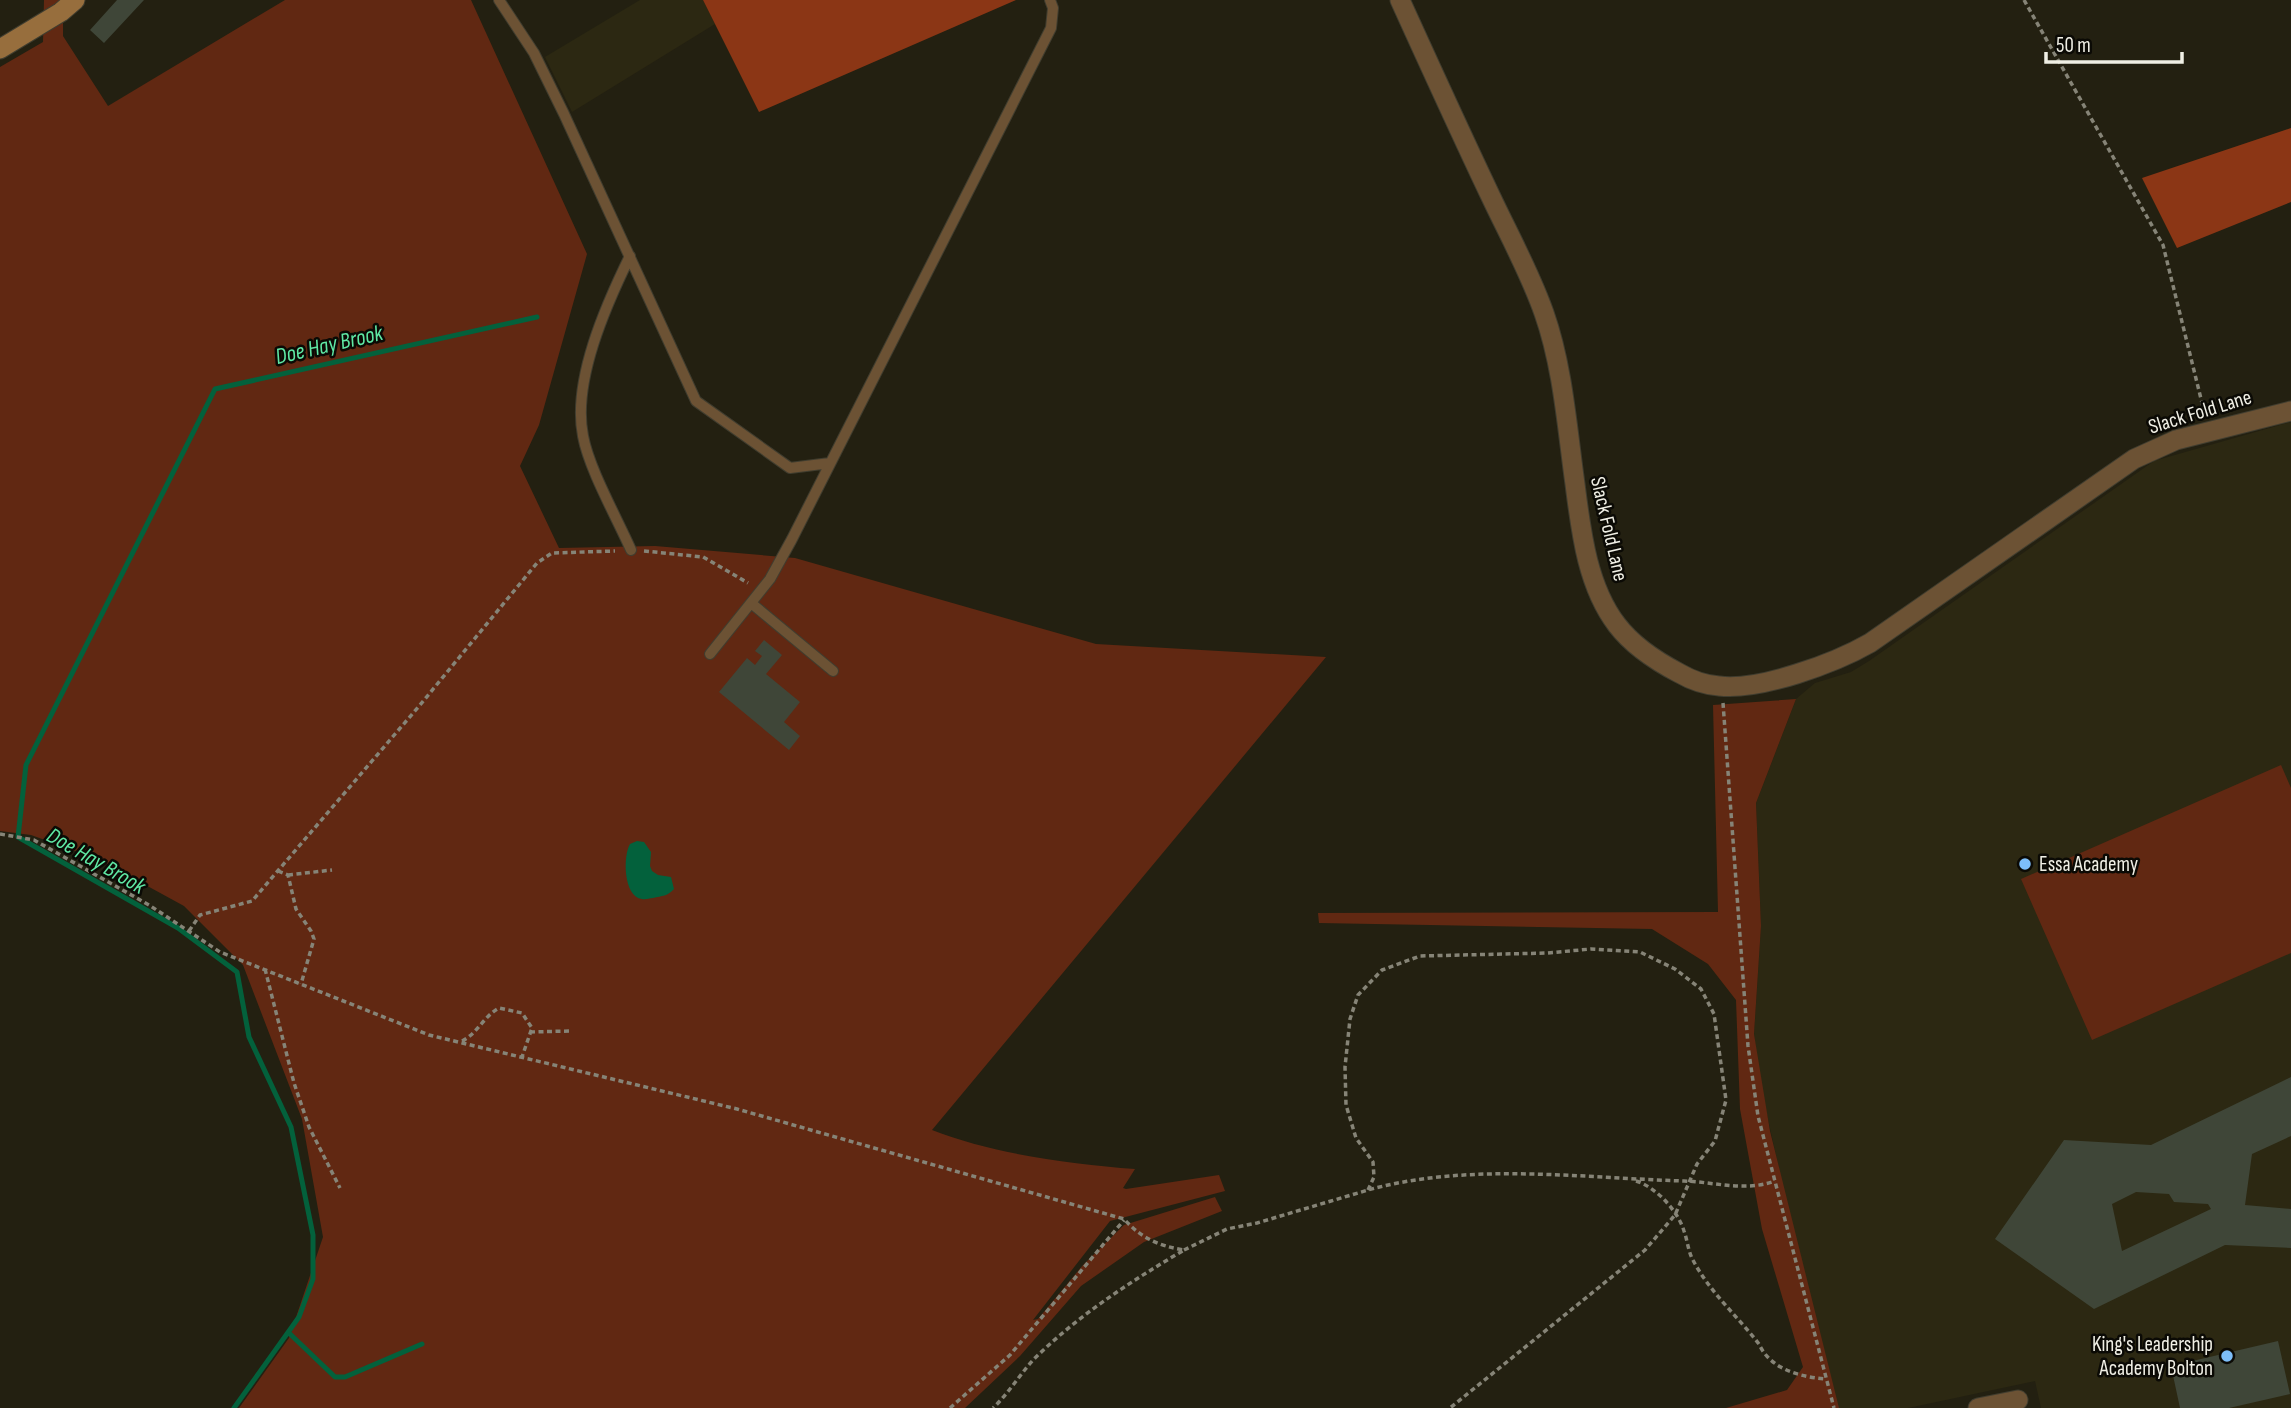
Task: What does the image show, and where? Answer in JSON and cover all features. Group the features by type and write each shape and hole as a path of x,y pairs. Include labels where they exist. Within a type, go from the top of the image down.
{"main road":[{"path":"0,49 61,12 75,0"}],"street":[{"name":"Slack Fold Lane","path":"1400,0 1544,313 1562,388 1580,524 1590,568 1601,596 1616,624 1646,654 1684,676 1722,687 1761,682 1844,658 1870,643 2134,459 2176,440 2291,411"},
{"path":"1978,1408 2018,1399"}],"lane":[{"path":"499,0 534,53 696,401 790,468 830,463"},
{"path":"710,654 771,579 787,549 1051,28 1053,8 1050,0"},
{"path":"630,256 597,332 588,366 582,416 583,436 590,459 631,550"},
{"path":"751,603 833,671"}],"path":[{"path":"2024,0 2163,245 2208,431"},
{"path":"189,931 200,915 252,901 421,705 537,564 552,553 631,550 703,557 760,591"},
{"path":"1722,687 1748,1046 1758,1116 1834,1408"},
{"path":"0,834 34,840 149,905 220,951 429,1035 737,1110 1124,1219 1138,1234 1166,1247 1184,1250"},
{"path":"277,871 288,875 332,870"},
{"path":"288,875 296,909 312,931 314,939 301,984"},
{"path":"1368,1190 1374,1177 1373,1162 1356,1138 1346,1105 1345,1067 1350,1019 1358,995 1382,970 1420,956 1547,953 1591,949 1640,952 1675,969 1700,989 1714,1014 1726,1100 1715,1141 1697,1164 1675,1216 1645,1250 1450,1408"},
{"path":"265,969 294,1083 309,1127 340,1188"},
{"path":"460,1042 471,1037 492,1012 499,1008 522,1013 532,1028 522,1057"},
{"path":"530,1032 570,1031"},
{"path":"993,1408 1032,1361 1075,1321 1129,1282 1227,1229 1257,1223 1385,1185 1462,1176 1517,1175 1690,1181 1760,1187 1775,1181"},
{"path":"1630,1180 1643,1183 1661,1197 1684,1231 1694,1263 1759,1344 1764,1357 1779,1367 1812,1378 1826,1379"},
{"path":"950,1408 1010,1355 1124,1219"}],"shaded area":[{"path":"44,0 63,0 63,36 108,106 285,0 471,0 587,254 539,425 520,466 559,548 655,546 795,558 1096,644 1326,657 932,1130 980,1146 1032,1157 1135,1169 1123,1188 1126,1189 1219,1175 1225,1191 1110,1221 1033,1320 1038,1319 1083,1265 1124,1225 1215,1197 1222,1211 1144,1242 1081,1286 1020,1356 965,1408 239,1408 289,1338 323,1237 302,1119 243,965 184,906 98,859 31,835 0,831 0,67 43,42"},
{"path":"640,0 703,0 715,24 572,112 545,57"},
{"path":"703,0 1016,0 759,112"},
{"path":"2291,128 2291,202 2177,248 2142,178"},
{"name":"Essa Academy","path":"2291,422 2291,1408 2041,1408 2035,1381 1908,1408 1838,1408 1803,1278 1760,1083 1754,1034 1761,926 1756,803 1796,699 1815,683 1851,672 1869,661 2154,461"},
{"path":"1796,699 1756,803 1761,926 1754,1034 1770,1131 1839,1408 1726,1408 1787,1390 1803,1367 1762,1229 1740,1109 1736,1000 1708,964 1652,929 1319,923 1318,913 1718,912 1713,705"},
{"path":"2281,765 2291,788 2291,953 2092,1040 2021,879"},
{"path":"644,842 651,852 652,871 671,877 674,889 669,893 643,899 636,897 631,891 626,875 626,857 630,844"}],"building":[{"path":"117,0 144,0 104,43 90,30"},
{"path":"764,640 782,655 766,674 800,702 784,722 800,736 789,750 719,692 747,658 755,665 762,656 755,651"},
{"path":"2291,1077 2291,1136 2252,1154 2245,1205 2291,1209 2291,1248 2225,1245 2094,1309 1995,1239 2064,1140 2151,1145","holes":["2136,1192 2169,1194 2174,1202 2208,1204 2211,1209 2122,1251 2112,1204"]},
{"path":"2278,1341 2290,1394 2229,1408 2180,1408 2171,1366"}],"waterway":[{"name":"Doe Hay Brook","path":"234,1408 299,1317 313,1279 313,1235 291,1127 249,1037 237,972 178,928 18,837 26,765 215,389 537,317"},
{"path":"289,1333 335,1377 345,1377 422,1344"}],"place":[{"name":"Essa Academy","path":"2025,864"},
{"name":"King's Leadership Academy Bolton","path":"2227,1356"}]}
